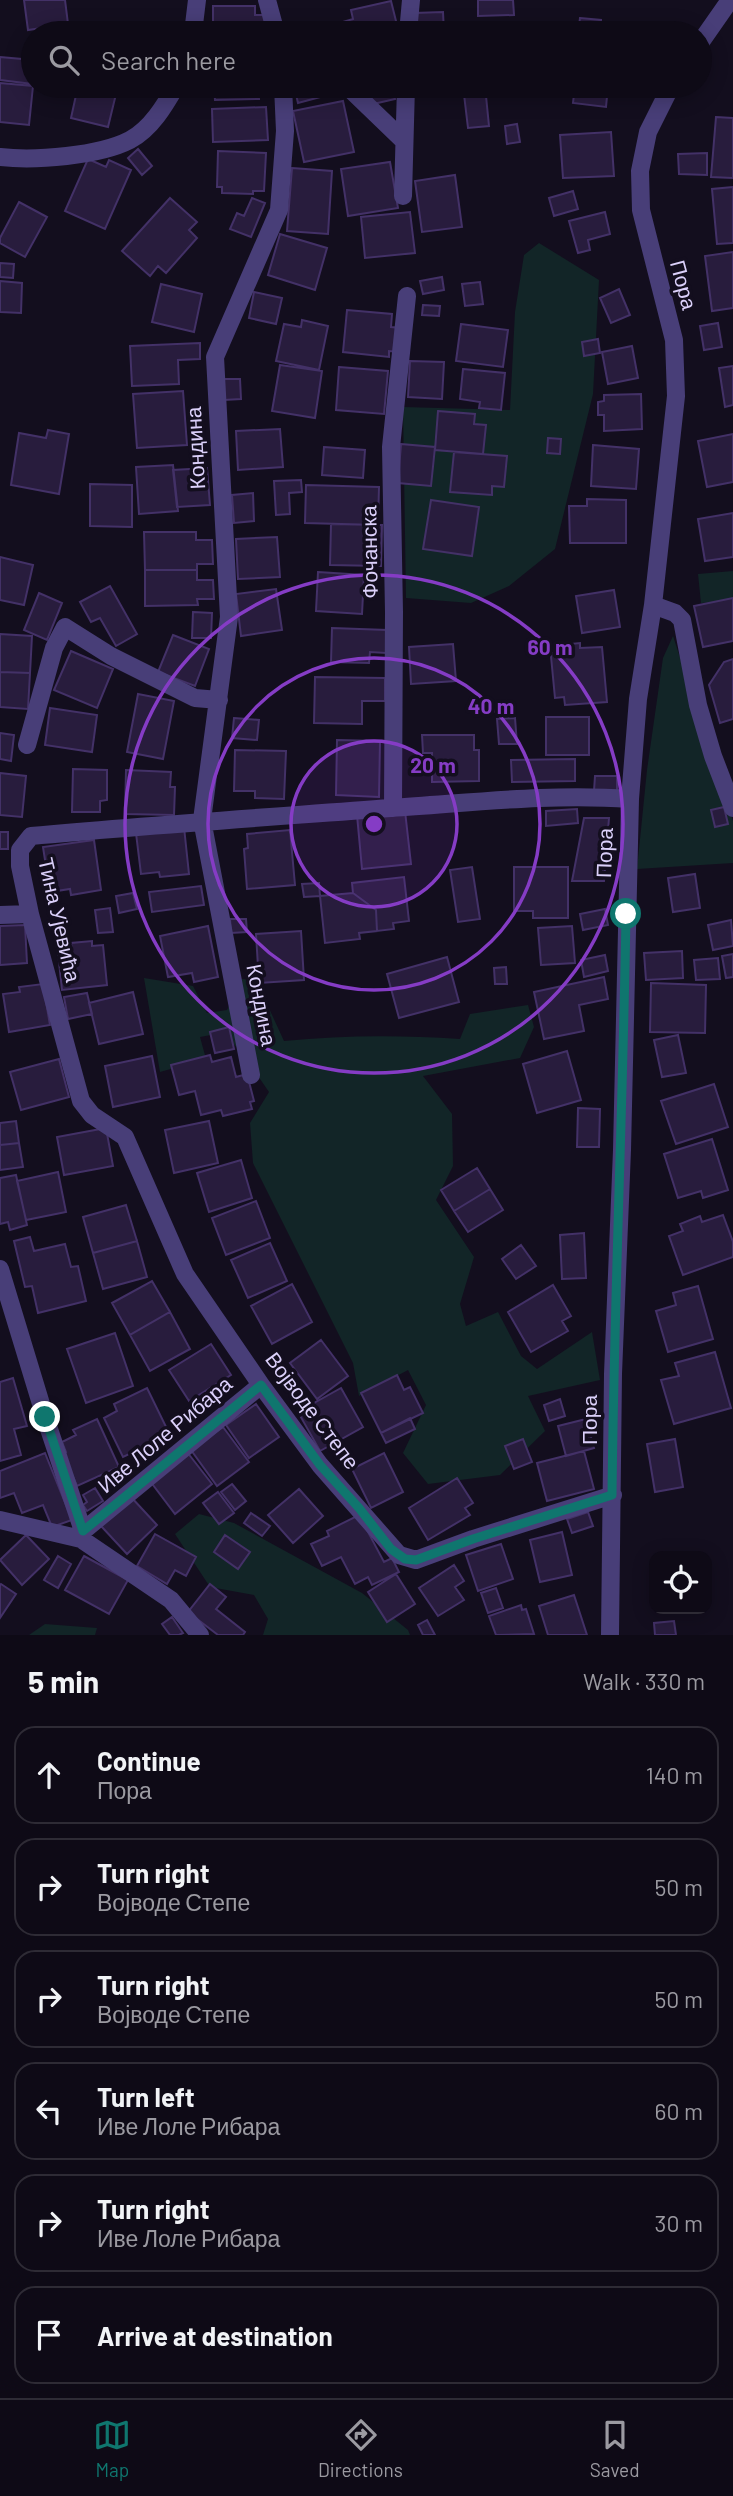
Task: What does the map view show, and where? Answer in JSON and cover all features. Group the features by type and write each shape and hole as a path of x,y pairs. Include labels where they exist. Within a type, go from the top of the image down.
{"street":[{"path":"194,21 197,0"},
{"path":"267,0 273,21"},
{"path":"409,21 411,0"},
{"path":"712,26 730,0"},
{"path":"0,158 74,155 105,149 132,139 153,120 168,98"},
{"name":"Кондина","path":"251,1075 202,820 229,617 215,357 279,210 285,131 284,98"},
{"path":"359,98 404,141"},
{"path":"403,195 406,98"},
{"name":"Пора","path":"610,1635 614,1374 630,799 638,699 653,605 674,429 676,371 674,340 641,210 640,171 648,132 665,98"},
{"name":"Фочанска","path":"393,808 391,447 407,296"},
{"path":"653,605 675,613 682,620 698,705 713,756 733,808"},
{"path":"27,745 54,648 65,627 111,656 195,698 219,701"},
{"path":"202,820 529,797 587,795 630,799"},
{"name":"Тина Ујевића","path":"81,1101 30,914 20,866 20,850 31,836 202,820"},
{"path":"0,915 30,914"},
{"name":"Војводе Степе","path":"81,1101 92,1115 125,1137 185,1273 261,1385 320,1465 391,1549 405,1559 416,1560 612,1495"},
{"name":"Иве Лоле Рибара","path":"0,1269 82,1535 261,1385"},
{"path":"0,1520 82,1535 171,1600 200,1635"}],"green space":[{"path":"539,243 599,280 593,394 555,549 509,586 471,603 406,598 403,407 510,410 515,312 524,255"},
{"path":"733,571 733,601 701,603 698,574"},
{"path":"673,636 733,821 733,863 637,869 647,770 663,658"},
{"path":"144,978 193,986 207,1013 227,1010 242,979 256,980 284,1041 372,1036 460,1039 470,1014 528,1005 534,1027 520,1058 423,1076 452,1114 453,1166 436,1200 474,1257 460,1304 466,1326 498,1312 521,1356 537,1369 592,1332 600,1380 528,1396 545,1431 500,1475 428,1484 403,1453 426,1405 408,1370 359,1396 353,1363 253,1163 250,1123 269,1092 240,1050 221,1033 200,1037 206,1059 160,1072"},
{"path":"199,1514 234,1523 362,1593 408,1630 410,1635 263,1635 268,1619 254,1595 210,1587 175,1534"},
{"path":"45,1624 97,1628 95,1635 29,1635"}],"building":[{"path":"24,0 65,0 68,21 27,21"},
{"path":"478,0 513,0 514,15 478,16"},
{"path":"391,1 396,21 346,21 353,19 351,10"},
{"path":"213,6 255,6 255,15 265,15 265,21 213,21"},
{"path":"443,12 443,21 414,21 414,13"},
{"path":"580,18 601,20 601,21 580,21"},
{"path":"0,57 21,59 21,83 0,80"},
{"path":"0,83 21,85 21,98 32,98 29,125 0,122"},
{"path":"75,98 115,98 108,127 71,118"},
{"path":"215,98 259,99 215,100"},
{"path":"297,98 317,98 298,103"},
{"path":"367,98 395,98 395,99 369,105"},
{"path":"464,98 486,98 489,126 468,128"},
{"path":"574,98 607,98 606,107 573,103"},
{"path":"343,101 354,152 304,162 293,111"},
{"path":"266,107 268,140 213,142 212,109"},
{"path":"716,117 733,118 733,178 711,177"},
{"path":"517,124 520,142 507,144 505,126"},
{"path":"611,132 614,176 563,178 560,135"},
{"path":"138,149 152,166 142,175 128,158"},
{"path":"218,151 266,153 264,191 253,191 253,194 222,193 222,187 217,187"},
{"path":"707,153 707,175 679,174 678,154"},
{"path":"88,159 106,167 109,160 131,170 105,229 65,211"},
{"path":"390,162 398,208 348,216 341,169"},
{"path":"292,168 332,171 328,234 287,231"},
{"path":"455,175 462,227 422,232 415,181"},
{"path":"733,187 733,243 717,244 712,189"},
{"path":"573,191 578,209 554,216 549,198"},
{"path":"170,198 197,222 189,230 197,238 166,273 158,266 150,276 122,251"},
{"path":"252,198 265,203 251,237 230,229 237,213 244,216"},
{"path":"19,202 47,217 25,257 0,243 0,238"},
{"path":"410,212 415,253 365,258 361,217"},
{"path":"605,212 610,234 588,240 590,250 578,253 569,221"},
{"path":"280,234 327,248 315,290 268,275"},
{"path":"733,252 733,308 712,311 705,256"},
{"path":"0,263 14,264 13,278 0,277"},
{"path":"442,277 444,290 423,294 420,281"},
{"path":"0,281 22,283 21,313 0,312"},
{"path":"480,282 483,304 465,306 462,284"},
{"path":"161,284 202,294 194,332 152,322"},
{"path":"619,289 630,315 611,323 600,298"},
{"path":"254,292 282,298 276,324 249,318"},
{"path":"423,305 440,306 439,316 422,315"},
{"path":"347,310 392,314 391,327 401,328 399,352 389,351 389,357 343,352"},
{"path":"302,320 328,326 319,370 276,361 284,324 301,327"},
{"path":"718,323 722,347 704,350 700,326"},
{"path":"461,324 508,330 503,367 456,361"},
{"path":"598,339 600,353 584,356 582,342"},
{"path":"200,343 200,359 178,360 179,384 132,386 130,346"},
{"path":"632,346 638,378 608,384 602,352"},
{"path":"410,361 444,362 442,399 408,397"},
{"path":"280,365 322,371 315,418 272,411"},
{"path":"733,366 733,405 725,407 719,368"},
{"path":"339,367 388,371 384,414 336,410"},
{"path":"463,369 505,373 501,410 479,408 480,402 460,399"},
{"path":"223,379 240,379 241,399 224,400"},
{"path":"183,391 187,445 137,448 133,394"},
{"path":"641,394 642,429 604,431 604,415 598,415 598,402 604,401 604,395"},
{"path":"438,411 475,414 474,424 486,425 483,454 435,450"},
{"path":"280,429 283,467 238,470 236,431"},
{"path":"48,430 69,434 59,494 11,485 19,433 46,438"},
{"path":"733,434 733,482 707,487 698,441"},
{"path":"548,438 561,439 560,454 547,453"},
{"path":"401,444 435,447 431,486 398,483"},
{"path":"593,445 639,449 636,489 591,486"},
{"path":"324,447 365,450 363,478 322,475"},
{"path":"454,452 507,456 504,487 492,486 492,495 450,492"},
{"path":"173,465 178,511 139,514 136,467"},
{"path":"207,468 210,505 177,507 173,470"},
{"path":"301,480 302,492 289,493 290,514 276,515 274,481"},
{"path":"90,484 132,485 132,527 90,526"},
{"path":"306,485 379,487 378,525 305,523"},
{"path":"253,493 254,521 234,523 232,495"},
{"path":"587,499 626,500 626,543 570,543 569,506 587,506"},
{"path":"431,500 479,507 472,556 423,549"},
{"path":"733,513 733,557 705,561 698,519"},
{"path":"331,524 382,525 381,566 330,565"},
{"path":"144,532 196,532 196,540 212,540 213,564 197,564 197,570 145,570"},
{"path":"277,537 280,577 238,579 236,539"},
{"path":"0,557 33,565 24,605 0,600"},
{"path":"145,570 197,570 197,580 213,580 214,599 197,599 198,605 145,606"},
{"path":"318,572 364,575 362,614 316,611"},
{"path":"110,586 137,634 116,646 100,618 91,622 80,602"},
{"path":"276,589 282,630 241,636 236,594"},
{"path":"614,590 620,627 582,633 576,596"},
{"path":"39,593 62,603 47,640 24,630"},
{"path":"733,598 733,641 703,647 694,606"},
{"path":"193,612 212,613 211,638 192,638"},
{"path":"332,628 387,630 386,653 370,652 369,663 331,662"},
{"path":"0,634 32,636 30,673 0,672"},
{"path":"173,635 209,649 195,686 158,672"},
{"path":"580,643 580,648 602,647 607,702 565,705 564,697 555,698 550,646"},
{"path":"453,644 456,681 411,684 409,647"},
{"path":"71,651 113,669 97,708 54,690"},
{"path":"733,659 733,719 720,723 709,685 724,662"},
{"path":"0,672 30,673 28,709 0,707"},
{"path":"315,677 385,678 385,701 362,701 362,724 314,723"},
{"path":"138,694 174,701 163,759 127,752"},
{"path":"50,708 97,715 92,752 45,745"},
{"path":"546,717 589,717 589,755 546,755"},
{"path":"234,718 259,720 257,740 232,738"},
{"path":"515,718 517,744 499,744 497,719"},
{"path":"0,733 14,735 11,761 0,759"},
{"path":"422,735 474,735 474,750 479,750 479,781 432,782 432,753 423,753"},
{"path":"337,740 380,741 379,797 336,795"},
{"path":"235,750 286,751 284,799 255,798 255,791 234,791"},
{"path":"575,759 575,781 512,782 511,760"},
{"path":"73,769 107,770 107,800 100,801 100,812 72,812"},
{"path":"126,770 171,772 170,787 175,787 174,815 125,814"},
{"path":"0,773 26,776 22,817 0,815"},
{"path":"595,776 617,776 617,791 594,791"},
{"path":"724,807 728,824 715,827 711,810"},
{"path":"577,809 578,823 546,826 546,811"},
{"path":"405,811 411,864 362,869 357,815"},
{"path":"584,818 609,818 604,881 572,881"},
{"path":"184,827 189,874 160,877 159,872 141,874 136,833"},
{"path":"290,830 295,885 247,889 244,849 248,848 247,834"},
{"path":"0,832 8,832 8,849 0,849"},
{"path":"94,840 101,890 71,895 70,889 50,892 43,847"},
{"path":"472,867 480,919 458,922 450,870"},
{"path":"514,867 568,867 568,918 533,918 533,911 514,911"},
{"path":"695,874 700,908 673,912 668,878"},
{"path":"404,877 409,921 393,923 394,929 377,931 376,910 353,893 352,883"},
{"path":"319,883 320,896 304,897 302,884"},
{"path":"201,886 204,905 152,912 149,892"},
{"path":"133,893 137,909 119,913 116,896"},
{"path":"353,893 376,910 377,931 359,933 360,939 325,943 320,896"},
{"path":"110,908 113,932 98,933 95,910"},
{"path":"605,909 608,925 583,930 580,914"},
{"path":"230,919 246,919 247,932 231,933"},
{"path":"731,920 733,946 713,950 708,925"},
{"path":"25,925 27,963 0,965 0,926"},
{"path":"208,926 218,977 194,982 192,973 168,977 160,936"},
{"path":"572,926 575,963 541,965 538,928"},
{"path":"301,931 304,980 259,983 256,934"},
{"path":"92,941 92,946 103,945 107,985 62,990 58,952 72,950 71,943"},
{"path":"682,951 683,978 646,980 644,953"},
{"path":"733,954 733,977 726,978 722,956"},
{"path":"605,955 608,971 584,977 581,960"},
{"path":"447,957 459,1002 399,1018 387,974"},
{"path":"718,958 720,979 696,980 694,960"},
{"path":"506,967 507,984 495,984 494,968"},
{"path":"604,977 608,999 579,1005 584,1031 544,1039 534,992"},
{"path":"651,983 706,985 705,1033 650,1032"},
{"path":"43,984 50,1025 9,1032 3,994 20,992 19,987"},
{"path":"133,992 143,1034 99,1044 89,1003"},
{"path":"87,993 92,1014 68,1019 64,997"},
{"path":"229,1027 234,1049 215,1053 210,1032"},
{"path":"678,1035 686,1073 662,1077 654,1040"},
{"path":"567,1051 581,1100 537,1113 523,1064"},
{"path":"210,1055 212,1062 231,1057 236,1077 247,1074 254,1101 250,1102 252,1109 223,1116 221,1110 201,1115 195,1091 179,1095 171,1065"},
{"path":"152,1056 160,1097 113,1107 105,1066"},
{"path":"59,1059 69,1097 21,1110 10,1072"},
{"path":"714,1084 728,1127 676,1144 661,1101"},
{"path":"578,1108 600,1109 599,1147 577,1147"},
{"path":"16,1121 19,1143 0,1145 0,1123"},
{"path":"209,1121 218,1163 174,1173 165,1130"},
{"path":"106,1128 113,1166 64,1175 57,1137"},
{"path":"712,1139 728,1190 703,1198 701,1191 678,1198 664,1154"},
{"path":"19,1143 23,1167 0,1170 0,1145"},
{"path":"241,1160 252,1198 209,1212 197,1173"},
{"path":"477,1168 490,1189 454,1211 441,1190"},
{"path":"58,1172 66,1212 26,1220 17,1181"},
{"path":"16,1175 27,1225 10,1230 8,1222 0,1224 0,1178"},
{"path":"490,1189 503,1210 468,1232 454,1211"},
{"path":"256,1201 270,1238 226,1255 212,1218"},
{"path":"126,1205 137,1241 93,1253 83,1217"},
{"path":"723,1215 733,1242 733,1257 683,1275 669,1236 683,1231 680,1224 700,1216 702,1222"},
{"path":"584,1233 586,1278 562,1279 560,1235"},
{"path":"30,1237 34,1251 65,1244 71,1267 78,1266 86,1301 38,1313 32,1286 25,1287 14,1241"},
{"path":"137,1241 147,1277 103,1289 93,1253"},
{"path":"270,1243 287,1281 248,1298 231,1260"},
{"path":"521,1245 536,1266 516,1279 502,1259"},
{"path":"152,1281 170,1312 130,1335 112,1303"},
{"path":"292,1284 312,1322 272,1344 251,1306"},
{"path":"553,1285 571,1316 562,1321 568,1331 531,1352 508,1312"},
{"path":"698,1286 713,1339 668,1352 656,1311 676,1305 673,1293"},
{"path":"170,1312 190,1349 150,1371 130,1335"},
{"path":"115,1333 133,1386 86,1403 67,1349"},
{"path":"321,1340 348,1376 317,1399 290,1363"},
{"path":"211,1344 231,1375 189,1401 169,1370"},
{"path":"715,1352 731,1408 674,1424 661,1380 679,1376 675,1363"},
{"path":"397,1375 404,1390 410,1387 423,1413 381,1433 361,1393"},
{"path":"13,1378 27,1426 14,1429 21,1455 0,1461 0,1382"},
{"path":"147,1388 170,1435 123,1457 104,1418 117,1411 114,1404"},
{"path":"341,1388 363,1427 320,1451 298,1412"},
{"path":"560,1399 565,1416 549,1421 544,1405"},
{"path":"256,1404 279,1437 249,1458 226,1425"},
{"path":"410,1418 415,1429 386,1443 381,1433"},
{"path":"97,1419 119,1467 77,1486 63,1454 66,1452 62,1442 76,1435 73,1430"},
{"path":"586,1419 594,1448 566,1456 558,1426"},
{"path":"223,1427 249,1462 217,1486 191,1450"},
{"path":"523,1439 532,1462 514,1469 505,1446"},
{"path":"675,1439 683,1487 655,1492 647,1444"},
{"path":"584,1451 594,1489 547,1501 537,1463"},
{"path":"187,1452 212,1484 175,1514 150,1481"},
{"path":"45,1453 72,1520 52,1527 43,1505 22,1513 14,1493 0,1498 0,1471"},
{"path":"384,1453 403,1492 371,1508 352,1469"},
{"path":"457,1478 473,1503 465,1508 470,1515 428,1540 409,1508"},
{"path":"232,1484 246,1501 235,1510 221,1492"},
{"path":"95,1488 103,1501 87,1511 83,1505 87,1502 83,1495"},
{"path":"299,1489 323,1516 293,1543 268,1515"},
{"path":"218,1492 234,1513 219,1524 203,1503"},
{"path":"131,1497 157,1525 127,1554 101,1526"},
{"path":"588,1512 593,1526 572,1533 567,1519"},
{"path":"251,1513 270,1526 262,1536 244,1523"},
{"path":"359,1515 384,1562 392,1558 399,1572 372,1585 368,1577 355,1584 341,1557 322,1566 311,1544 329,1536 327,1531"},
{"path":"562,1532 572,1575 540,1582 530,1540"},
{"path":"155,1534 196,1557 186,1576 175,1570 167,1584 137,1566"},
{"path":"26,1535 49,1559 22,1585 0,1560"},
{"path":"225,1535 250,1552 238,1569 214,1552"},
{"path":"501,1544 513,1579 478,1591 466,1555"},
{"path":"58,1556 71,1564 58,1588 44,1580"},
{"path":"84,1556 128,1580 109,1614 65,1590"},
{"path":"454,1565 464,1581 455,1587 464,1600 438,1616 419,1588"},
{"path":"396,1574 415,1604 387,1622 368,1592"},
{"path":"210,1584 226,1597 216,1609 245,1632 243,1635 218,1635 188,1612"},
{"path":"0,1585 16,1594 0,1618"},
{"path":"496,1588 503,1608 488,1613 481,1593"},
{"path":"574,1595 587,1635 548,1635 539,1606"},
{"path":"521,1605 522,1610 526,1609 534,1634 496,1635 489,1616"},
{"path":"172,1617 183,1633 170,1635 162,1624"},
{"path":"427,1620 435,1635 423,1635 418,1625"},
{"path":"674,1621 676,1635 655,1635 654,1623"}],"route":[{"path":"45,1417 83,1531 261,1385 320,1465 391,1549 405,1559 416,1560 612,1495 626,914"}]}
